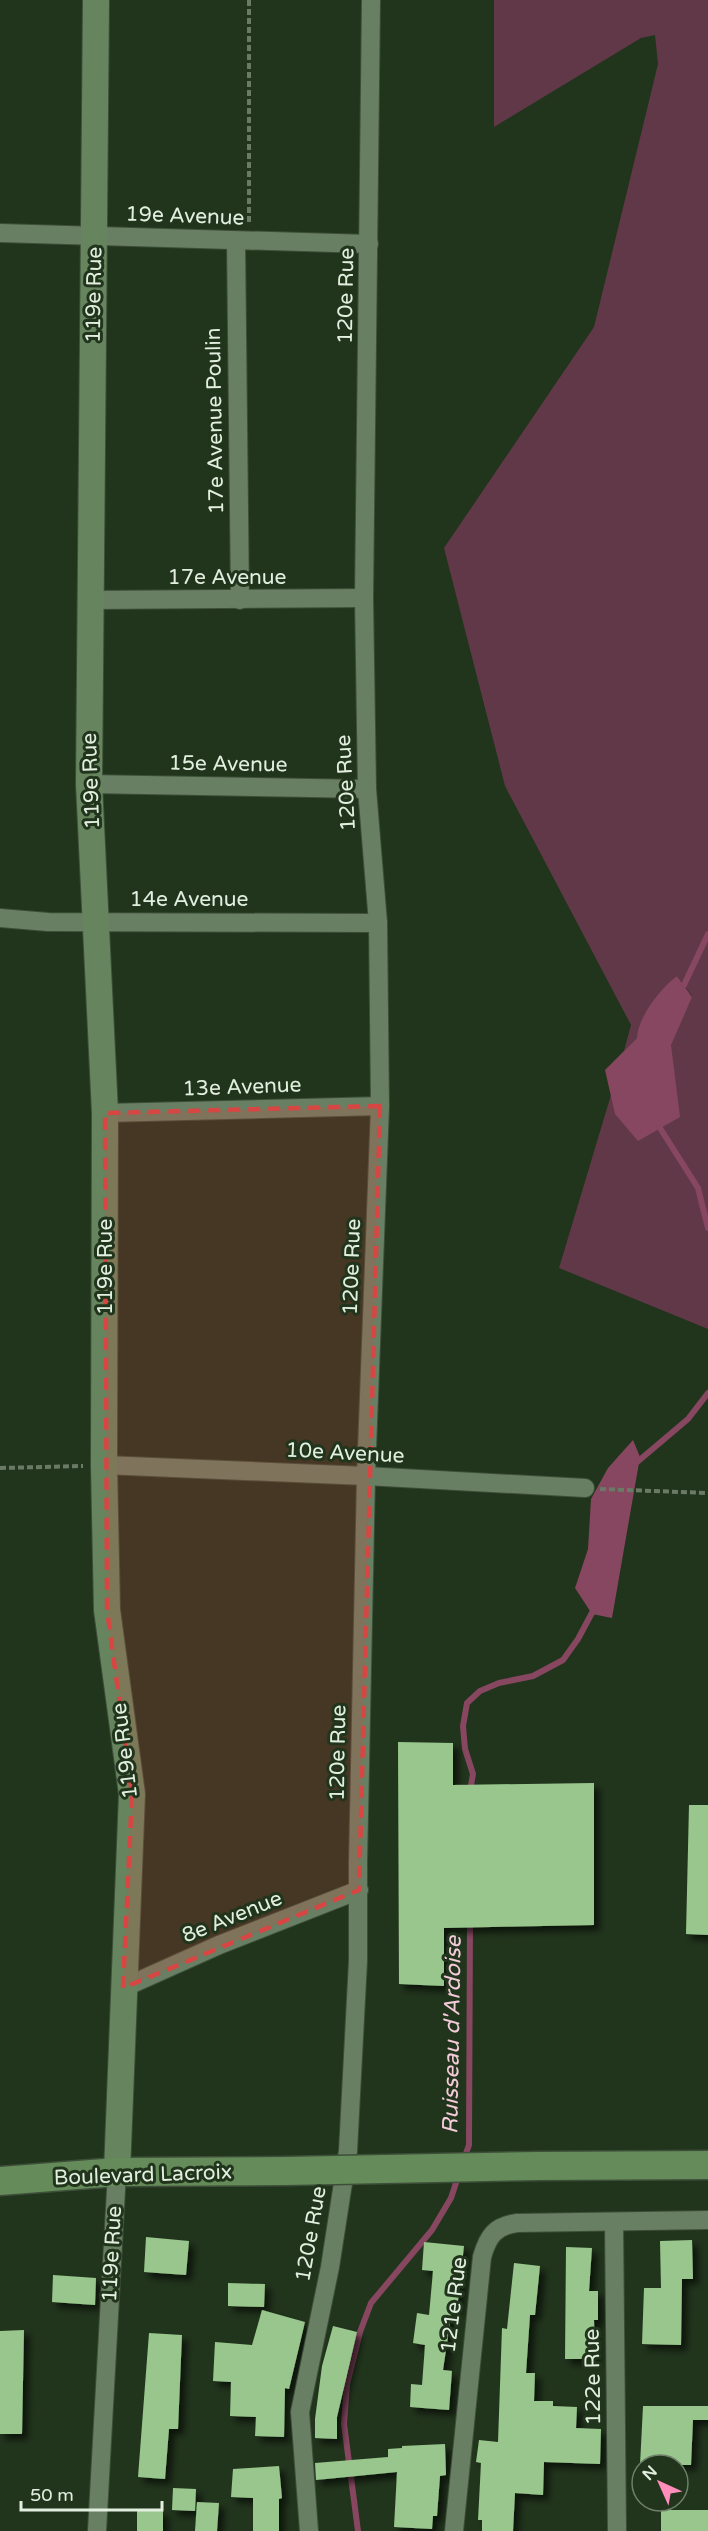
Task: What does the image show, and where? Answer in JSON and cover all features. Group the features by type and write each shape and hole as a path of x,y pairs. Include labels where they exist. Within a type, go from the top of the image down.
{"main road":[{"name":"Boulevard Lacroix","path":"0,2181 117,2172 708,2165"}],"street":[{"name":"119e Rue","path":"96,0 89,784 105,1113 104,1465 107,1610 132,1794 117,2172 97,2531"},
{"name":"120e Rue","path":"309,2531 300,2412 330,2267 348,2151 358,1961 366,1476 380,1106 378,923 367,789 364,598 370,0"},
{"name":"19e Avenue","path":"0,233 369,244"},
{"name":"17e Avenue Poulin","path":"240,600 242,241"},
{"name":"17e Avenue","path":"91,600 364,598"},
{"name":"15e Avenue","path":"89,784 367,789"},
{"name":"14e Avenue","path":"0,918 48,922 378,923"},
{"name":"13e Avenue","path":"105,1113 380,1106"},
{"name":"10e Avenue","path":"104,1465 585,1488"},
{"name":"8e Avenue","path":"123,1988 219,1945 359,1890"},
{"name":"121e Rue","path":"454,2531 479,2280 487,2240 495,2230 506,2225 708,2220"},
{"name":"122e Rue","path":"614,2222 617,2531"}],"path":[{"path":"242,241 249,0"},
{"path":"0,1468 104,1465"},
{"path":"585,1488 708,1493"}],"highlighted area":[{"path":"380,1106 359,1890 123,1988 132,1794 107,1610 105,1113"}],"shaded area":[{"path":"494,0 708,0 708,1329 559,1268 611,1095 679,1117 670,1045 692,996 677,976 637,1038 624,1051 631,1025 505,786 444,548 594,327 658,64 655,35 641,38 494,127"},
{"path":"677,976 692,997 671,1045 680,1117 638,1141 615,1114 605,1070 637,1038 641,1021 651,1004"},
{"path":"633,1440 640,1457 612,1618 592,1614 575,1588 588,1549 591,1499 608,1468"}],"building":[{"path":"398,1742 453,1743 453,1785 594,1783 594,1925 444,1928 444,1986 399,1984"},
{"path":"689,1805 708,1805 708,1935 686,1934"},
{"path":"146,2237 189,2241 186,2275 144,2272"},
{"path":"692,2240 693,2279 682,2279 681,2345 642,2344 644,2288 661,2288 660,2241"},
{"path":"424,2242 464,2246 457,2310 452,2310 443,2370 452,2371 449,2410 410,2407 411,2384 422,2385 425,2345 413,2343 417,2313 429,2315 433,2271 422,2270"},
{"path":"566,2247 592,2248 589,2291 598,2291 598,2320 594,2320 595,2359 565,2359"},
{"path":"514,2263 540,2266 535,2315 530,2315 526,2373 535,2373 534,2401 553,2401 553,2406 577,2407 576,2428 601,2429 600,2464 544,2462 543,2495 515,2493 513,2531 482,2531 482,2520 478,2520 481,2463 476,2462 479,2440 498,2442 502,2328 507,2329"},
{"path":"53,2275 96,2278 95,2305 52,2302"},
{"path":"228,2283 265,2284 264,2307 228,2306"},
{"path":"262,2310 305,2322 289,2389 285,2388 284,2437 255,2436 256,2417 230,2416 231,2382 213,2381 215,2342 252,2345"},
{"path":"333,2326 357,2332 337,2417 337,2439 315,2438 315,2419 322,2366"},
{"path":"24,2330 22,2434 0,2434 0,2331"},
{"path":"149,2333 182,2335 178,2429 169,2429 165,2479 138,2477"},
{"path":"643,2406 708,2406 708,2420 693,2420 691,2465 690,2453 641,2453"},
{"path":"445,2444 446,2475 440,2476 437,2516 433,2516 432,2529 394,2527 397,2472 316,2480 315,2463 388,2457 388,2449"},
{"path":"279,2466 282,2498 279,2499 279,2531 253,2531 253,2498 231,2497 233,2469"},
{"path":"173,2488 196,2489 195,2511 172,2510"},
{"path":"197,2502 219,2503 217,2531 195,2531"},
{"path":"690,2510 708,2510 708,2531 661,2531 661,2513 690,2513"},
{"path":"137,2511 163,2511 163,2531 137,2531"}],"waterway":[{"name":"Ruisseau d'Ardoise","path":"684,985 708,934"},
{"path":"660,1128 698,1188 708,1228"},
{"path":"636,1463 688,1419 708,1393"},
{"name":"Ruisseau d'Ardoise","path":"470,1791 473,1774 465,1749 463,1726 467,1703 480,1691 499,1683 533,1676 563,1660 578,1639 594,1609"},
{"name":"Ruisseau d'Ardoise","path":"464,2159 469,2145 470,1921"},
{"name":"Ruisseau d'Ardoise","path":"358,2531 344,2424 347,2384 360,2332 371,2303 432,2230 451,2198 459,2174"}]}
